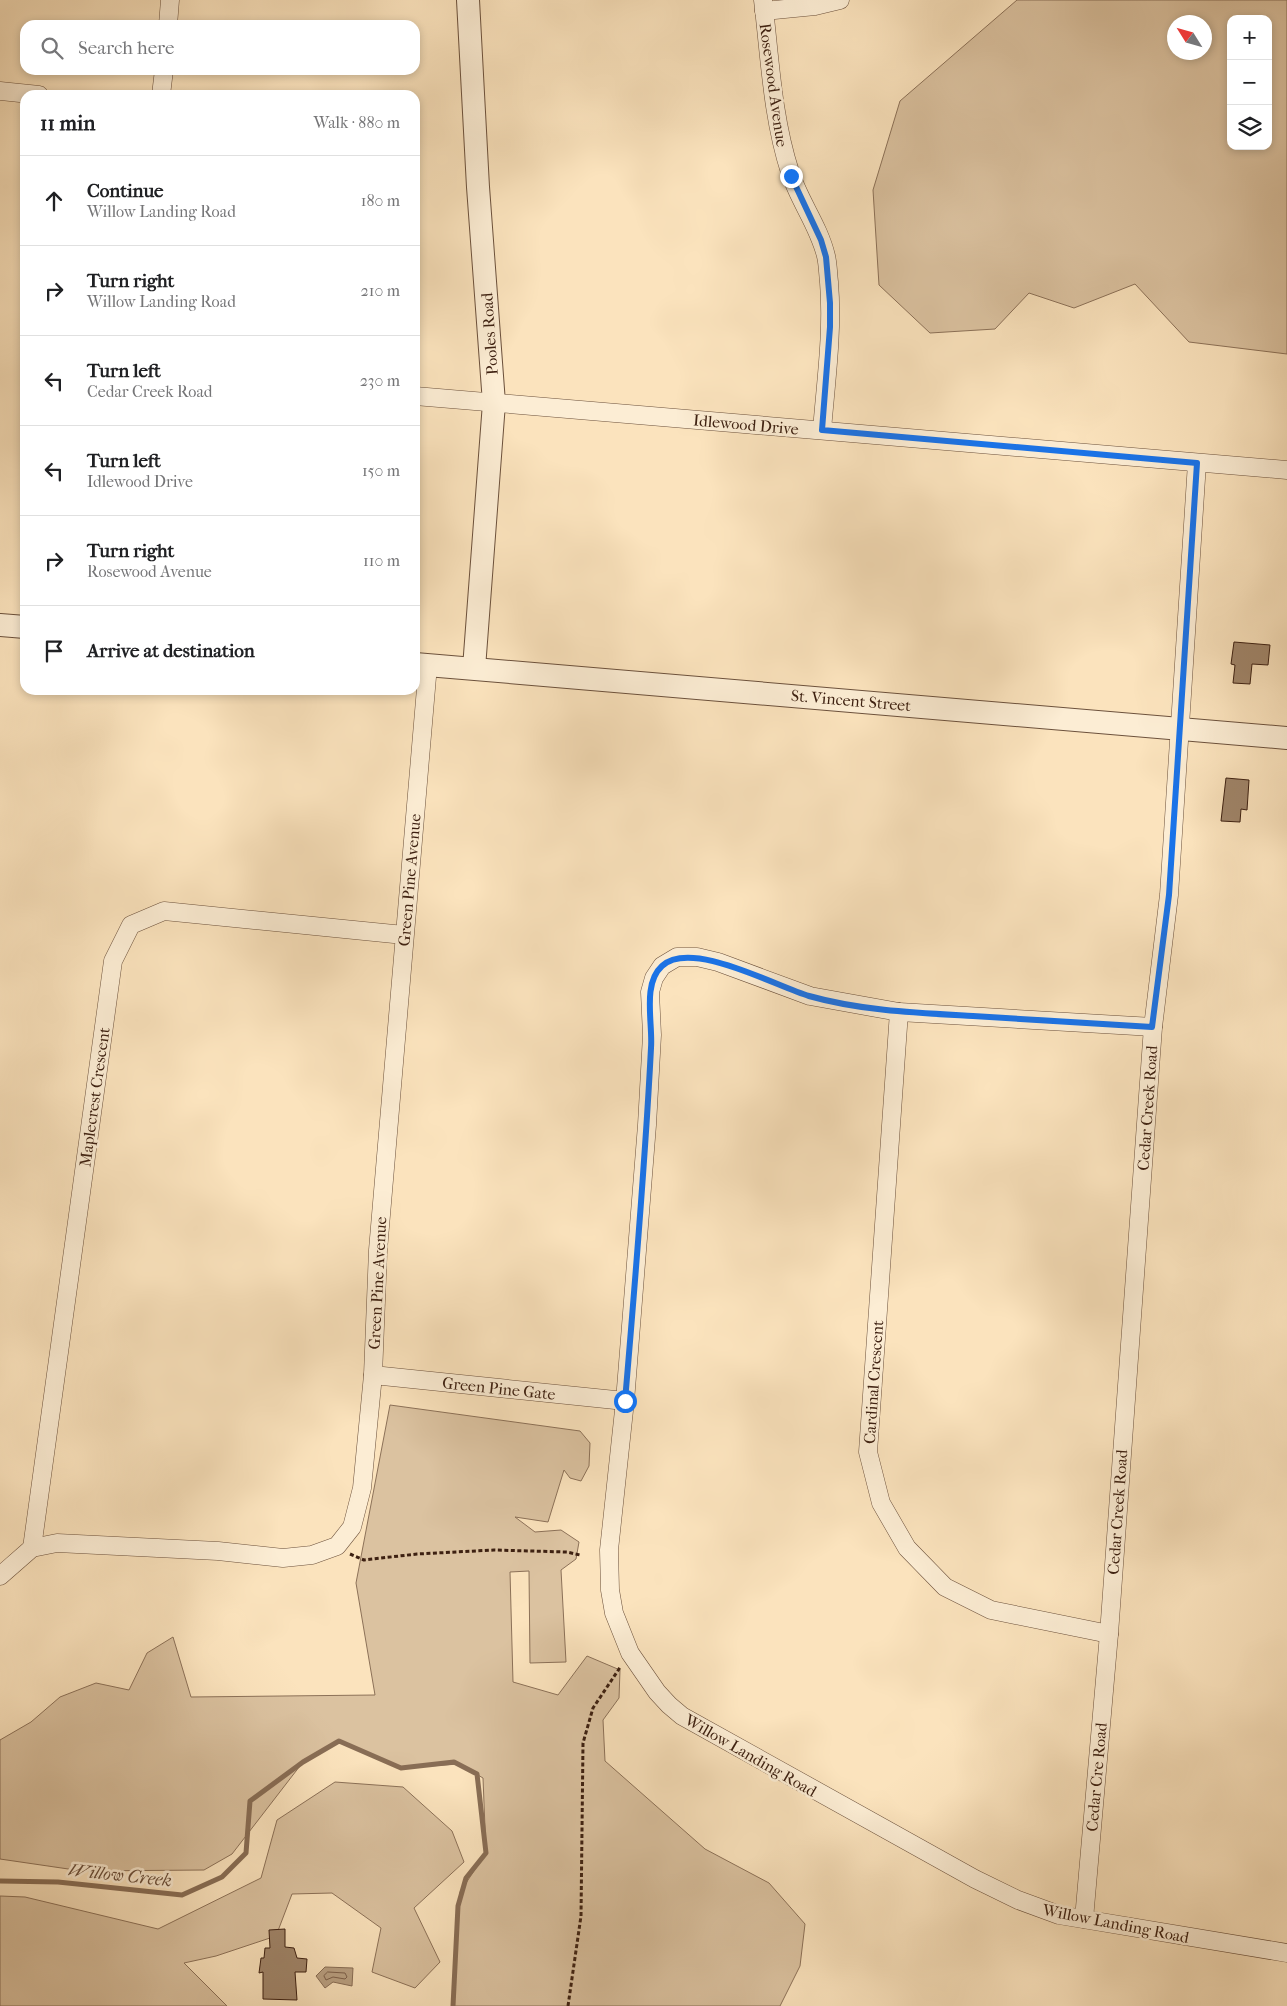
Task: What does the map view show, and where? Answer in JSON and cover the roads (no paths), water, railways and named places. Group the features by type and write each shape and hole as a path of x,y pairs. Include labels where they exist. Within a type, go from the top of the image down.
{"street":[{"path":"168,20 170,0"},
{"name":"Pooles Road","path":"468,0 478,187 494,402 474,668"},
{"path":"764,5 814,6 840,0"},
{"name":"Rosewood Avenue","path":"764,5 769,67 782,149 791,176 821,240 826,257 830,327 822,430"},
{"path":"162,90 163,75"},
{"path":"0,91 20,93"},
{"name":"Idlewood Drive","path":"420,396 1287,470"},
{"name":"Cedar Creek Road","path":"1109,1634 1152,1027 1169,895 1197,463"},
{"path":"0,625 20,627"},
{"name":"St. Vincent Street","path":"422,665 1179,727 1287,738"},
{"name":"Green Pine Avenue","path":"32,1548 57,1543 218,1551 282,1558 312,1555 337,1546 352,1527 362,1488 373,1376 378,1250 404,935 422,665"},
{"name":"Maplecrest Crescent","path":"32,1548 113,960 131,925 164,911 404,935"},
{"name":"Willow Landing Road","path":"1152,1027 899,1012 810,996 718,962 697,957 677,957 662,966 654,978 650,992 652,1035 647,1125 625,1401 609,1550 610,1590 614,1613 630,1653 642,1673 669,1705 699,1727 975,1880 1039,1909 1084,1919 1287,1953"},
{"name":"Cardinal Crescent","path":"899,1012 868,1452 881,1503 907,1548 945,1587 991,1610 1109,1634"},
{"name":"Green Pine Gate","path":"373,1376 625,1401"},
{"path":"0,1576 32,1548"},
{"name":"Cedar Cre Road","path":"1084,1919 1109,1634"}],"water":[{"path":"325,1967 353,1968 352,1986 333,1982 325,1988 316,1976"}],"waterway":[{"name":"Willow Creek","path":"0,1881 58,1882 182,1895 222,1877 246,1853 250,1801 303,1762 339,1741 401,1768 454,1762 477,1774 486,1853 466,1878 458,1906 453,2006"}]}
